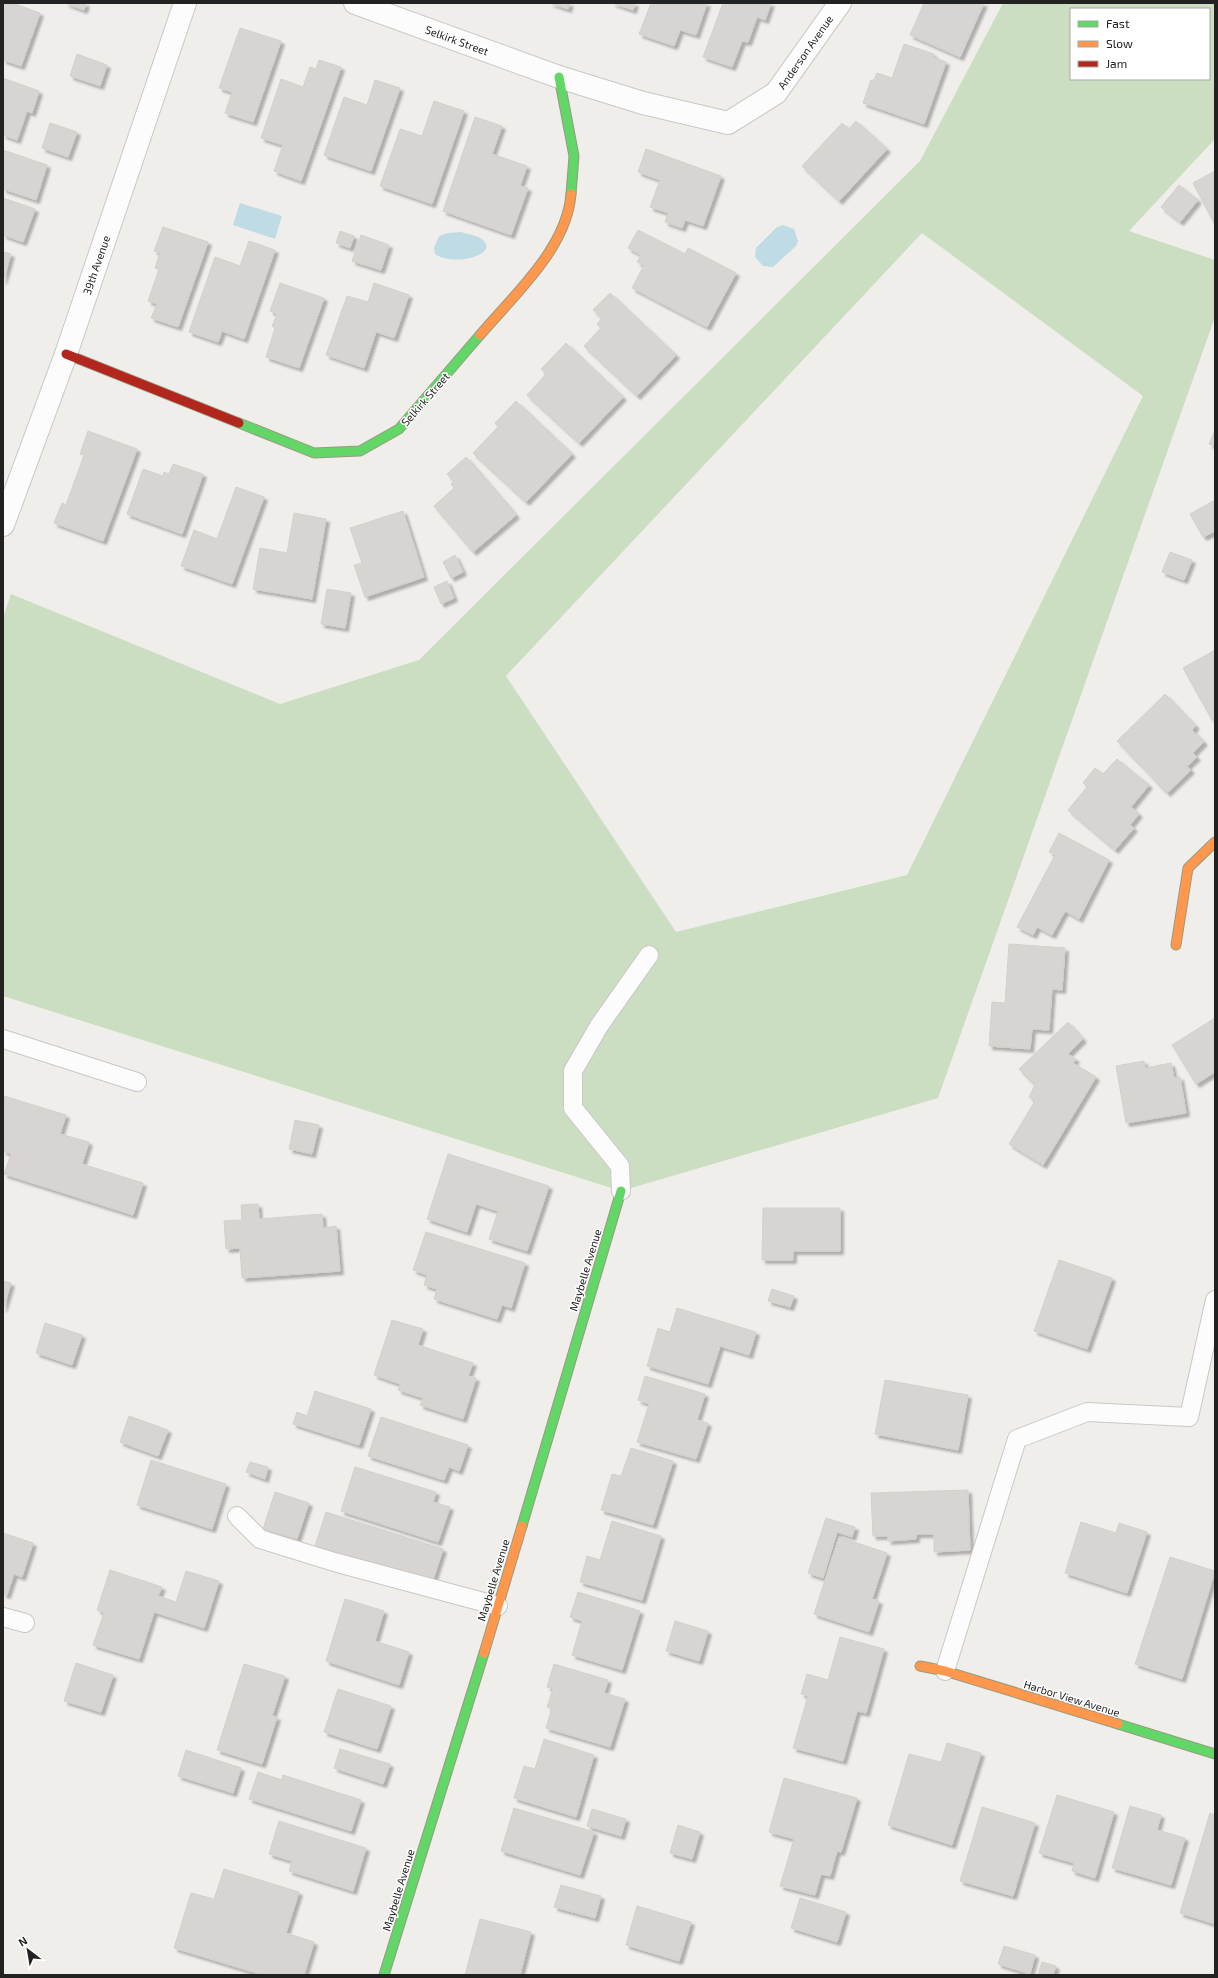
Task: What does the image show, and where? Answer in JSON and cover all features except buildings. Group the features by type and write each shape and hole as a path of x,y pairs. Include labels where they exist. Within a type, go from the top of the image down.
{"street":[{"name":"39th Avenue","path":"3,525 66,354 185,3"},
{"name":"Selkirk Street","path":"355,3 559,77 643,103 728,123"},
{"name":"Anderson Avenue","path":"728,123 776,93 840,3"},
{"name":"Selkirk Street","path":"66,354 314,453 360,451 399,429 549,255 570,208 574,156 559,77"},
{"path":"1176,945 1188,868 1215,842"},
{"name":"Maybelle Avenue","path":"384,1975 498,1606 621,1191"},
{"name":"Harbor View Avenue","path":"920,1666 945,1671 1215,1754"}],"lane":[{"path":"621,1191 620,1166 573,1108 573,1071 599,1026 649,955"},
{"path":"3,1040 137,1082"},
{"path":"945,1671 1017,1439 1087,1412 1190,1417 1215,1300"},
{"path":"237,1516 260,1539 334,1562 498,1606"},
{"path":"3,1617 25,1623"}],"green space":[{"path":"1003,3 1215,3 1215,139 1129,231 1215,260 1215,317 938,1098 621,1191 3,996 3,618 11,594 280,704 419,660 920,161","holes":["922,233 1143,396 907,875 676,932 506,676"]}],"water":[{"path":"240,203 282,216 275,239 233,225"},
{"path":"783,225 794,229 798,241 796,246 773,267 763,266 755,257 756,248 777,227"},
{"path":"461,232 482,239 486,245 485,250 480,254 463,259 443,258 435,254 434,248 439,236 448,233"}],"traffic: fast":[{"path":"559,77 574,156 571,194"},
{"path":"239,423 314,453 360,451 399,429 480,335"},
{"path":"522,1526 621,1191"},
{"path":"384,1975 484,1653"},
{"path":"1118,1724 1215,1754"}],"traffic: slow":[{"path":"480,335 523,287 549,252 560,233 567,214 571,194"},
{"path":"1176,945 1188,868 1215,842"},
{"path":"484,1653 522,1526"},
{"path":"920,1666 945,1671 1118,1724"}],"traffic: jam":[{"path":"66,354 239,423"}]}
